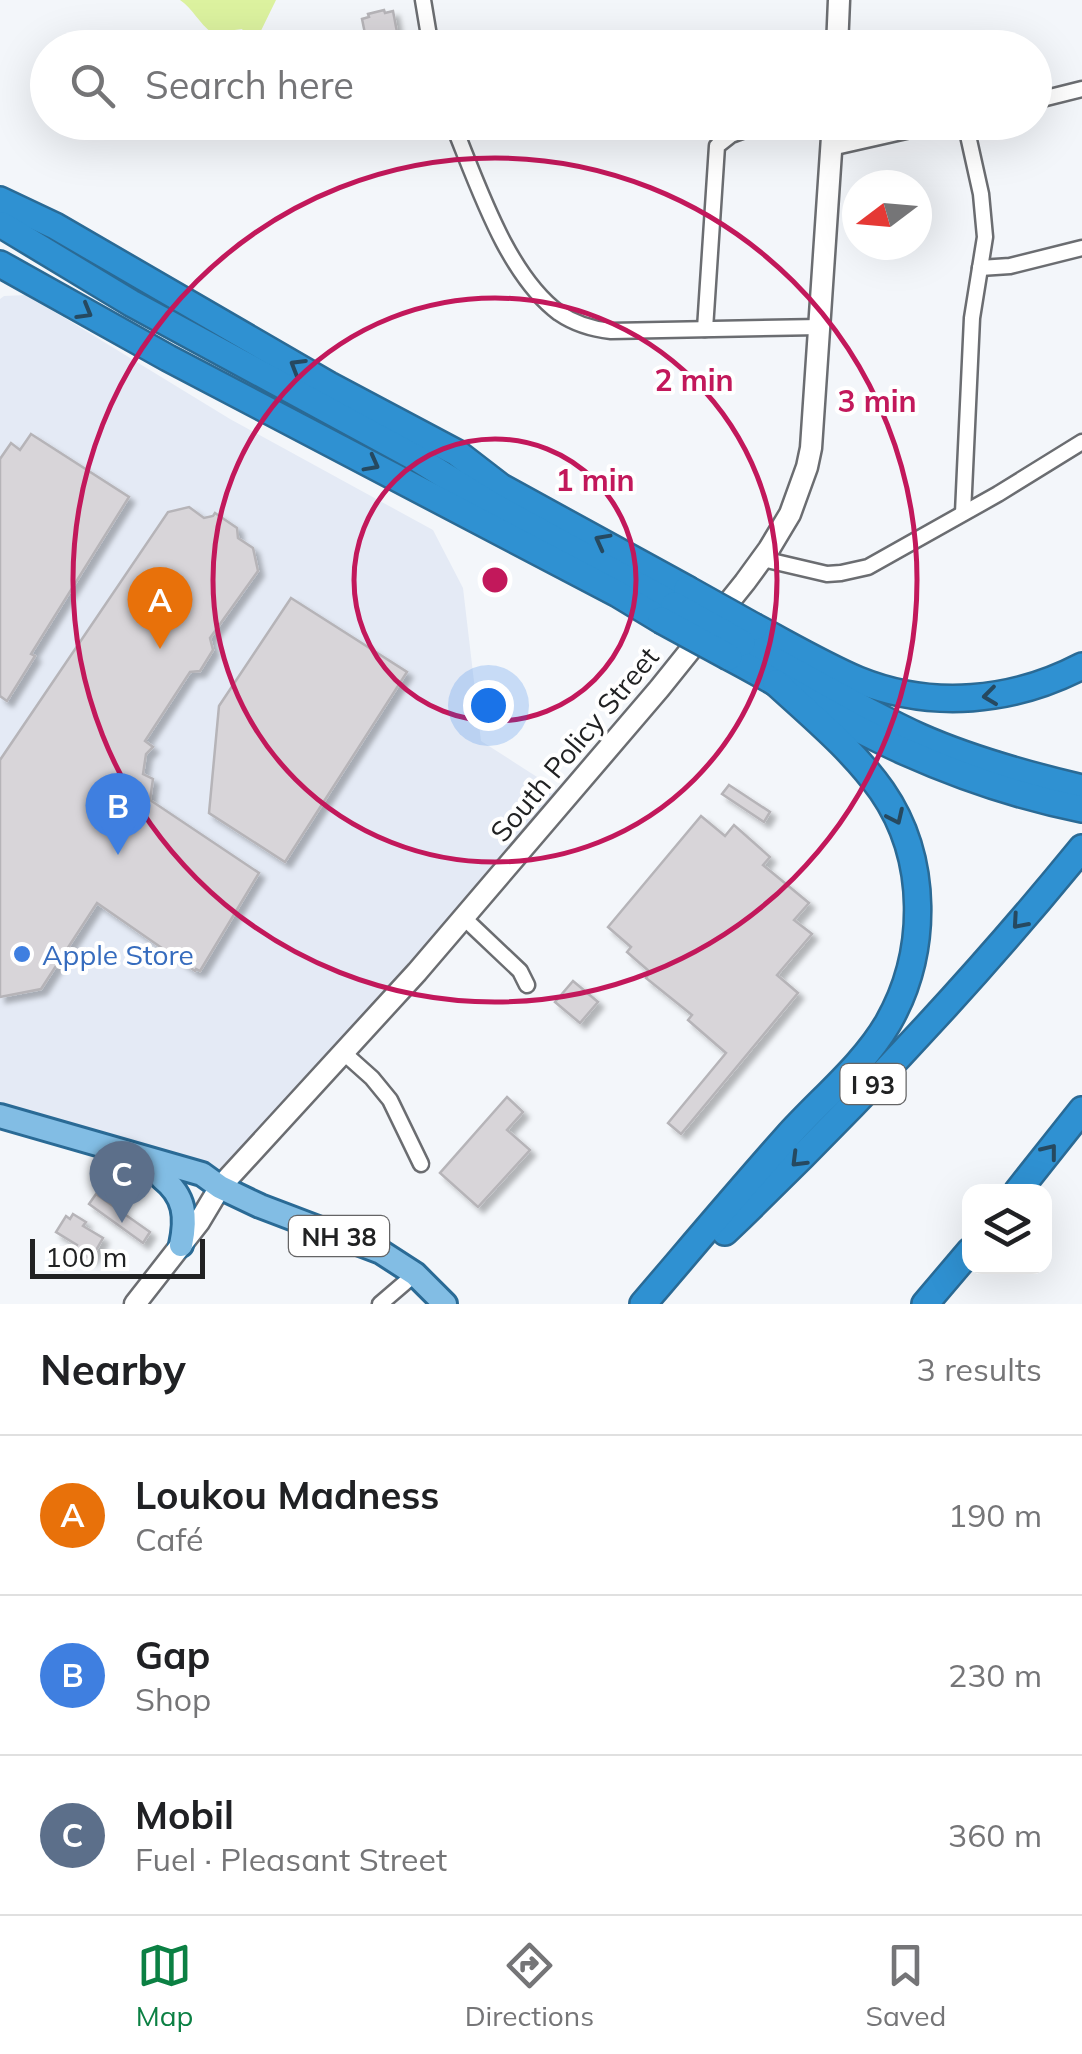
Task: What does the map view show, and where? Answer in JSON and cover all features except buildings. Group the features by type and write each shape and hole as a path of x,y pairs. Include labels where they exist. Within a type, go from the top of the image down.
{"highway":[{"path":"0,221 55,226 329,385 457,453 674,605 742,642 923,697 967,698 1010,693 1082,666"},
{"path":"0,221 131,303 742,642 920,737 1031,776 1079,801"},
{"path":"0,264 139,342 618,594 674,605"},
{"path":"0,290 31,280"},
{"path":"418,460 502,487"},
{"path":"645,1304 789,1135 872,1046 896,1006 916,940 918,894 897,816 857,760 776,683 742,642"},
{"path":"776,683 903,751 960,774 1079,801"},
{"name":"I 93","path":"645,1304 768,1190 868,1088 1082,848"},
{"path":"1023,1184 1082,1110"},
{"path":"925,1304 962,1260"}],"main road":[{"name":"NH 38","path":"0,1118 11,1130 162,1178 198,1188 220,1187"},
{"name":"NH 38","path":"0,1118 202,1174 260,1206 381,1252 415,1274 445,1304"},
{"path":"162,1178 184,1207 182,1245"}],"street":[{"path":"423,0 428,30"},
{"path":"837,30 839,0"},
{"path":"1052,96 1082,89"},
{"path":"459,140 508,249 539,294 559,313 584,326 611,331 820,327"},
{"path":"704,330 716,146 724,140"},
{"name":"South Policy Street","path":"136,1304 208,1210 220,1187 464,917 649,700 762,558 790,514 807,467 814,425 832,140"},
{"path":"832,148 867,140"},
{"path":"963,513 972,318 984,252 984,218 969,140"},
{"path":"980,268 1010,266 1082,248"},
{"path":"762,558 827,574 854,571 880,561 1082,442"},
{"path":"481,896 487,940"},
{"path":"464,917 520,971 527,985"},
{"path":"344,1053 390,1100 421,1164"},
{"path":"380,1304 415,1274"}],"shaded area":[{"path":"27,295 230,419 433,530 463,588 481,741 562,793 220,1173 0,1104 0,299"}],"green space":[{"path":"180,0 276,0 261,30 209,30"}],"place":[{"name":"Loukou Madness","path":"160,649"},
{"name":"Gap","path":"118,855"},
{"name":"Apple Store","path":"22,954"},
{"name":"Mobil","path":"122,1223"}]}
